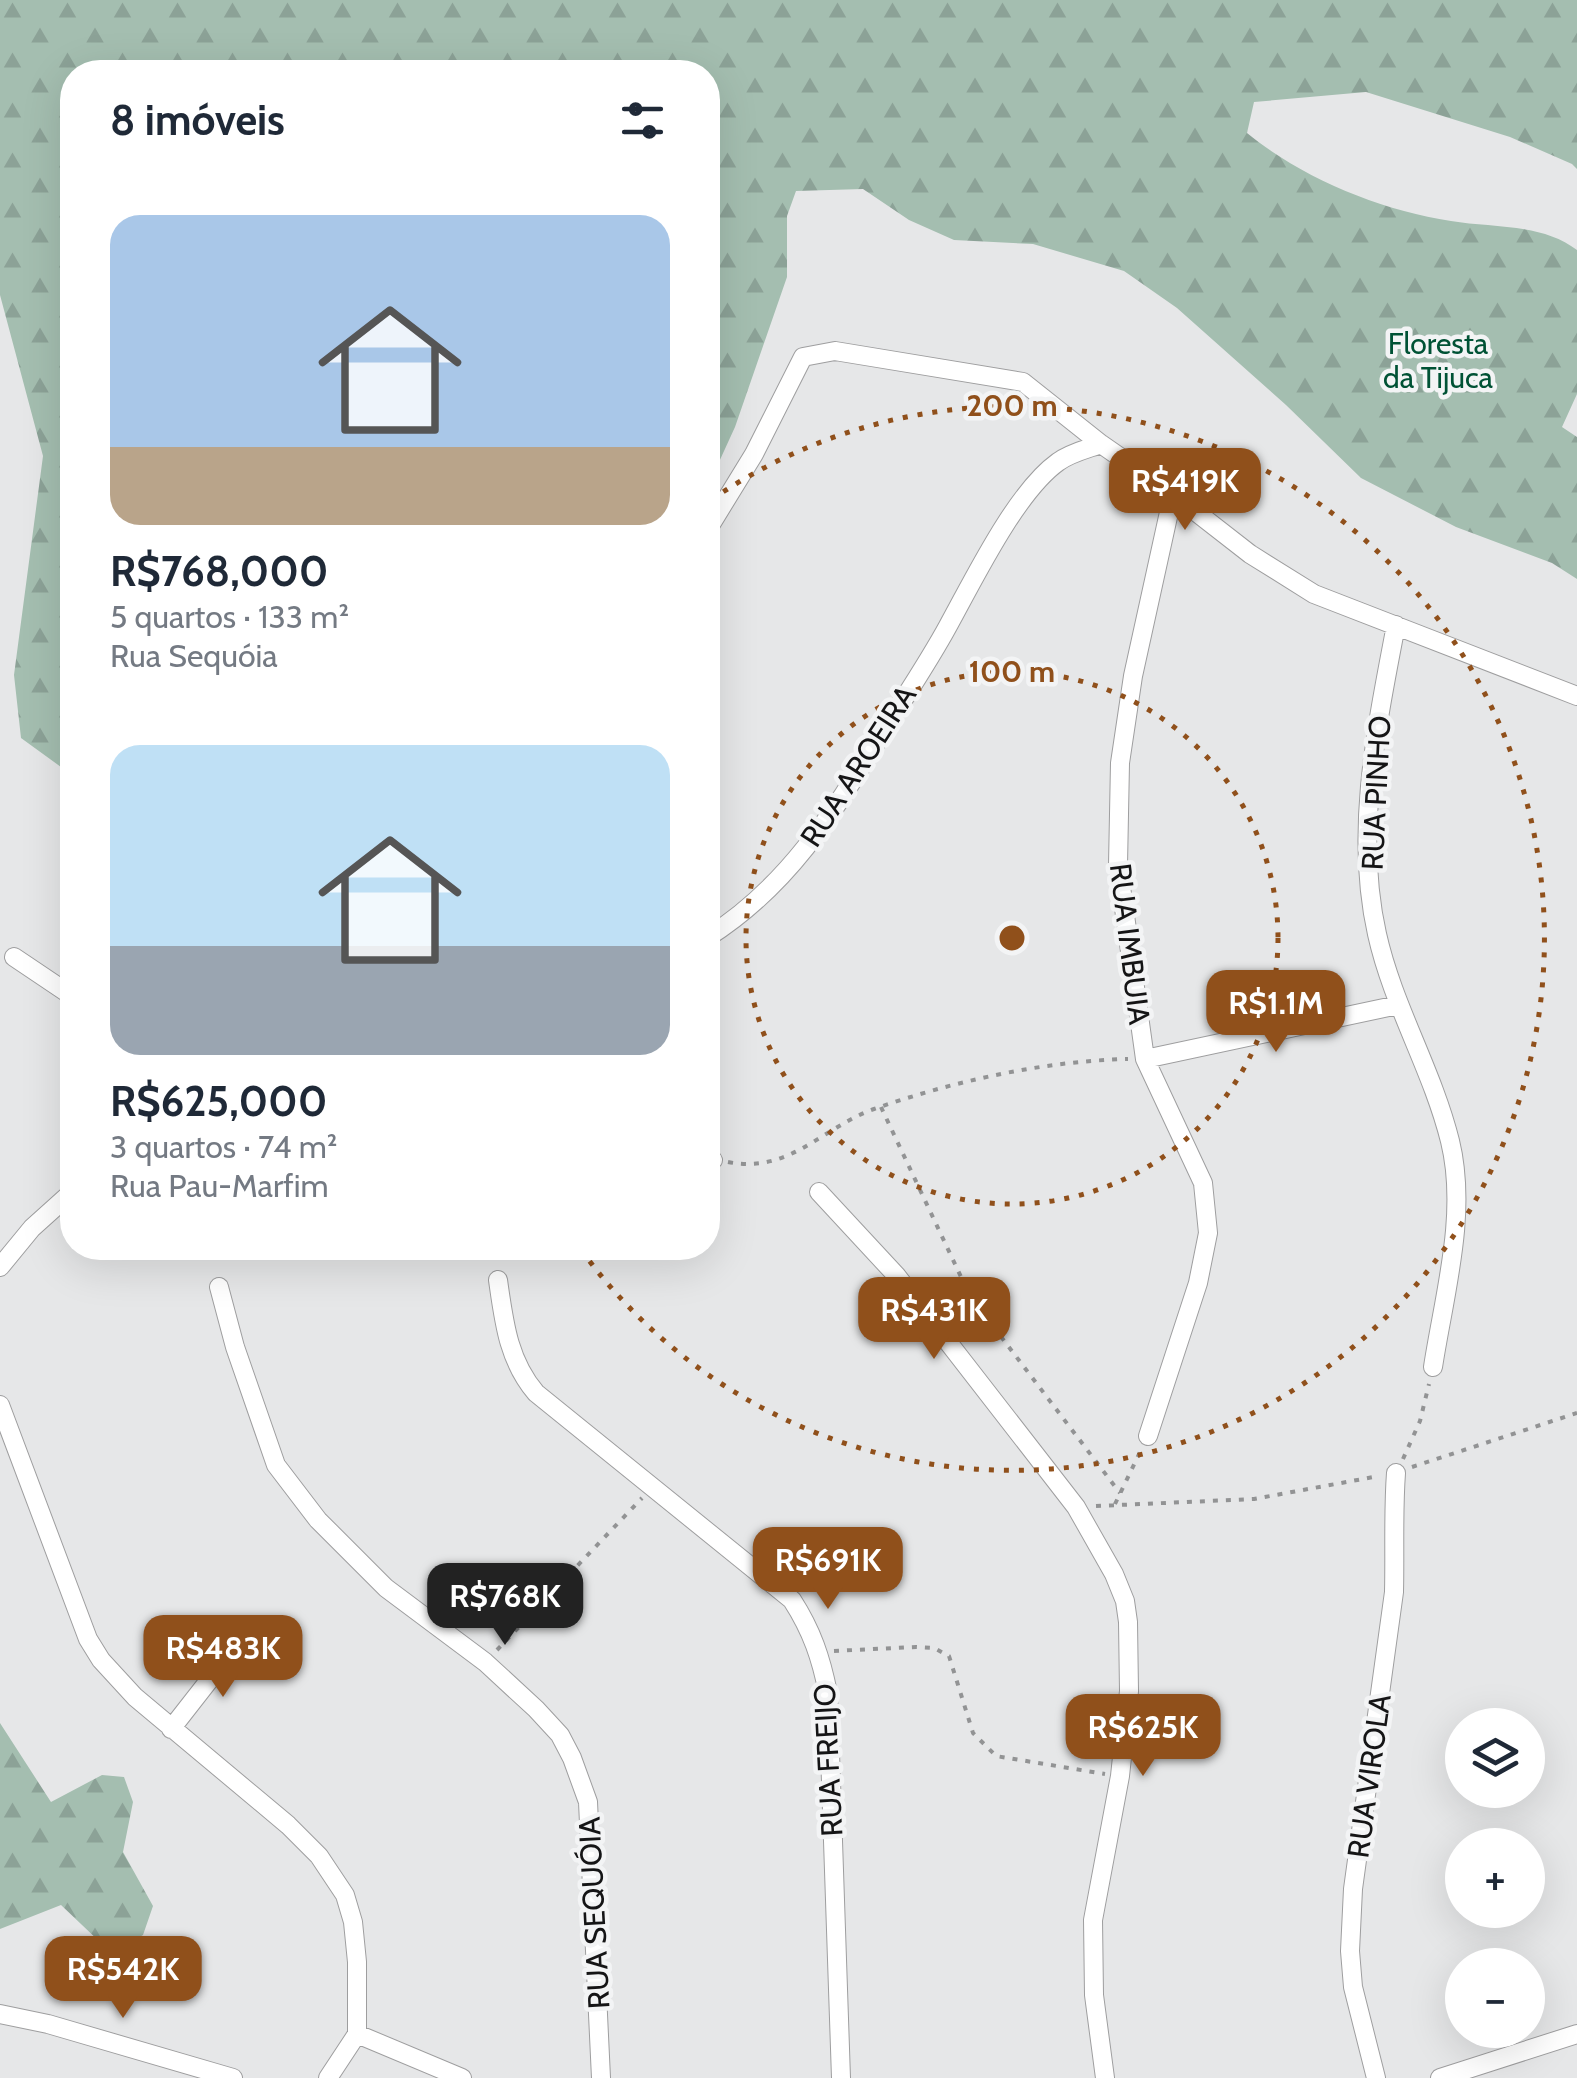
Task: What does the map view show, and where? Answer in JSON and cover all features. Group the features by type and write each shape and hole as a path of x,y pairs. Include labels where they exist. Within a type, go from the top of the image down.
{"street":[{"path":"720,509 754,454 803,357 835,351 1022,382 1250,554 1314,594 1577,696"},
{"name":"RUA AROEIRA","path":"720,929 744,914 785,874 830,817 949,626 971,580 1036,482 1061,460 1100,444"},
{"name":"RUA IMBUIA","path":"1148,1436 1198,1283 1208,1232 1204,1183 1146,1059 1118,865 1120,763 1133,676 1172,494"},
{"name":"RUA PINHO","path":"1396,625 1376,730 1368,816 1370,874 1376,932 1398,1005 1424,1060 1451,1145 1455,1230 1433,1367"},
{"path":"14,956 60,988"},
{"path":"1146,1059 1398,1005"},
{"path":"819,1192 896,1275 1076,1507 1096,1538 1125,1601 1130,1670 1120,1776 1094,1920 1094,1995 1105,2078"},
{"path":"0,1267 32,1228 60,1203"},
{"name":"RUA FREIJO","path":"498,1280 505,1333 524,1379 536,1393 792,1600 808,1626 819,1652 828,1694 841,2078"},
{"name":"RUA SEQUÓIA","path":"218,1287 276,1465 318,1520 386,1588 485,1662 560,1735 588,1802 601,2078"},
{"path":"0,1405 88,1639 102,1660 170,1729 288,1826 318,1856 345,1895 353,1922 357,1962 357,2034 328,2078"},
{"name":"RUA VIROLA","path":"1376,2078 1353,1987 1350,1951 1354,1889 1394,1592 1396,1546 1392,1525 1396,1473"},
{"path":"170,1729 239,1642"},
{"path":"0,2014 48,2024 234,2078"},
{"path":"357,2034 462,2078"},
{"path":"1440,2078 1577,2034"}],"path":[{"path":"720,1161 762,1166 787,1158 881,1107 1014,1072 1091,1060 1146,1059"},
{"path":"881,1107 970,1296 1120,1493"},
{"path":"1396,1473 1420,1421 1433,1367"},
{"path":"1076,1507 1298,1493 1396,1473 1577,1413"},
{"path":"1115,1505 1148,1436"},
{"path":"485,1662 652,1488"},
{"path":"819,1652 934,1648 949,1656 973,1733 996,1756 1120,1776"}],"green space":[{"name":"Floresta da Tijuca","path":"0,0 1577,0 1577,169 1510,137 1366,92 1254,102 1247,133 1317,178 1370,200 1424,216 1533,231 1577,250 1577,394 1562,427 1577,437 1577,579 1552,563 1456,527 1361,478 1177,308 1124,271 1033,244 954,240 909,220 863,189 796,191 787,216 787,277 720,460 720,60 60,60 60,766 21,738 14,675 43,456 0,295"},
{"path":"0,1723 51,1802 102,1775 124,1777 133,1802 123,1852 153,1906 143,1935 124,1946 102,1944 61,1905 0,1929"}]}
